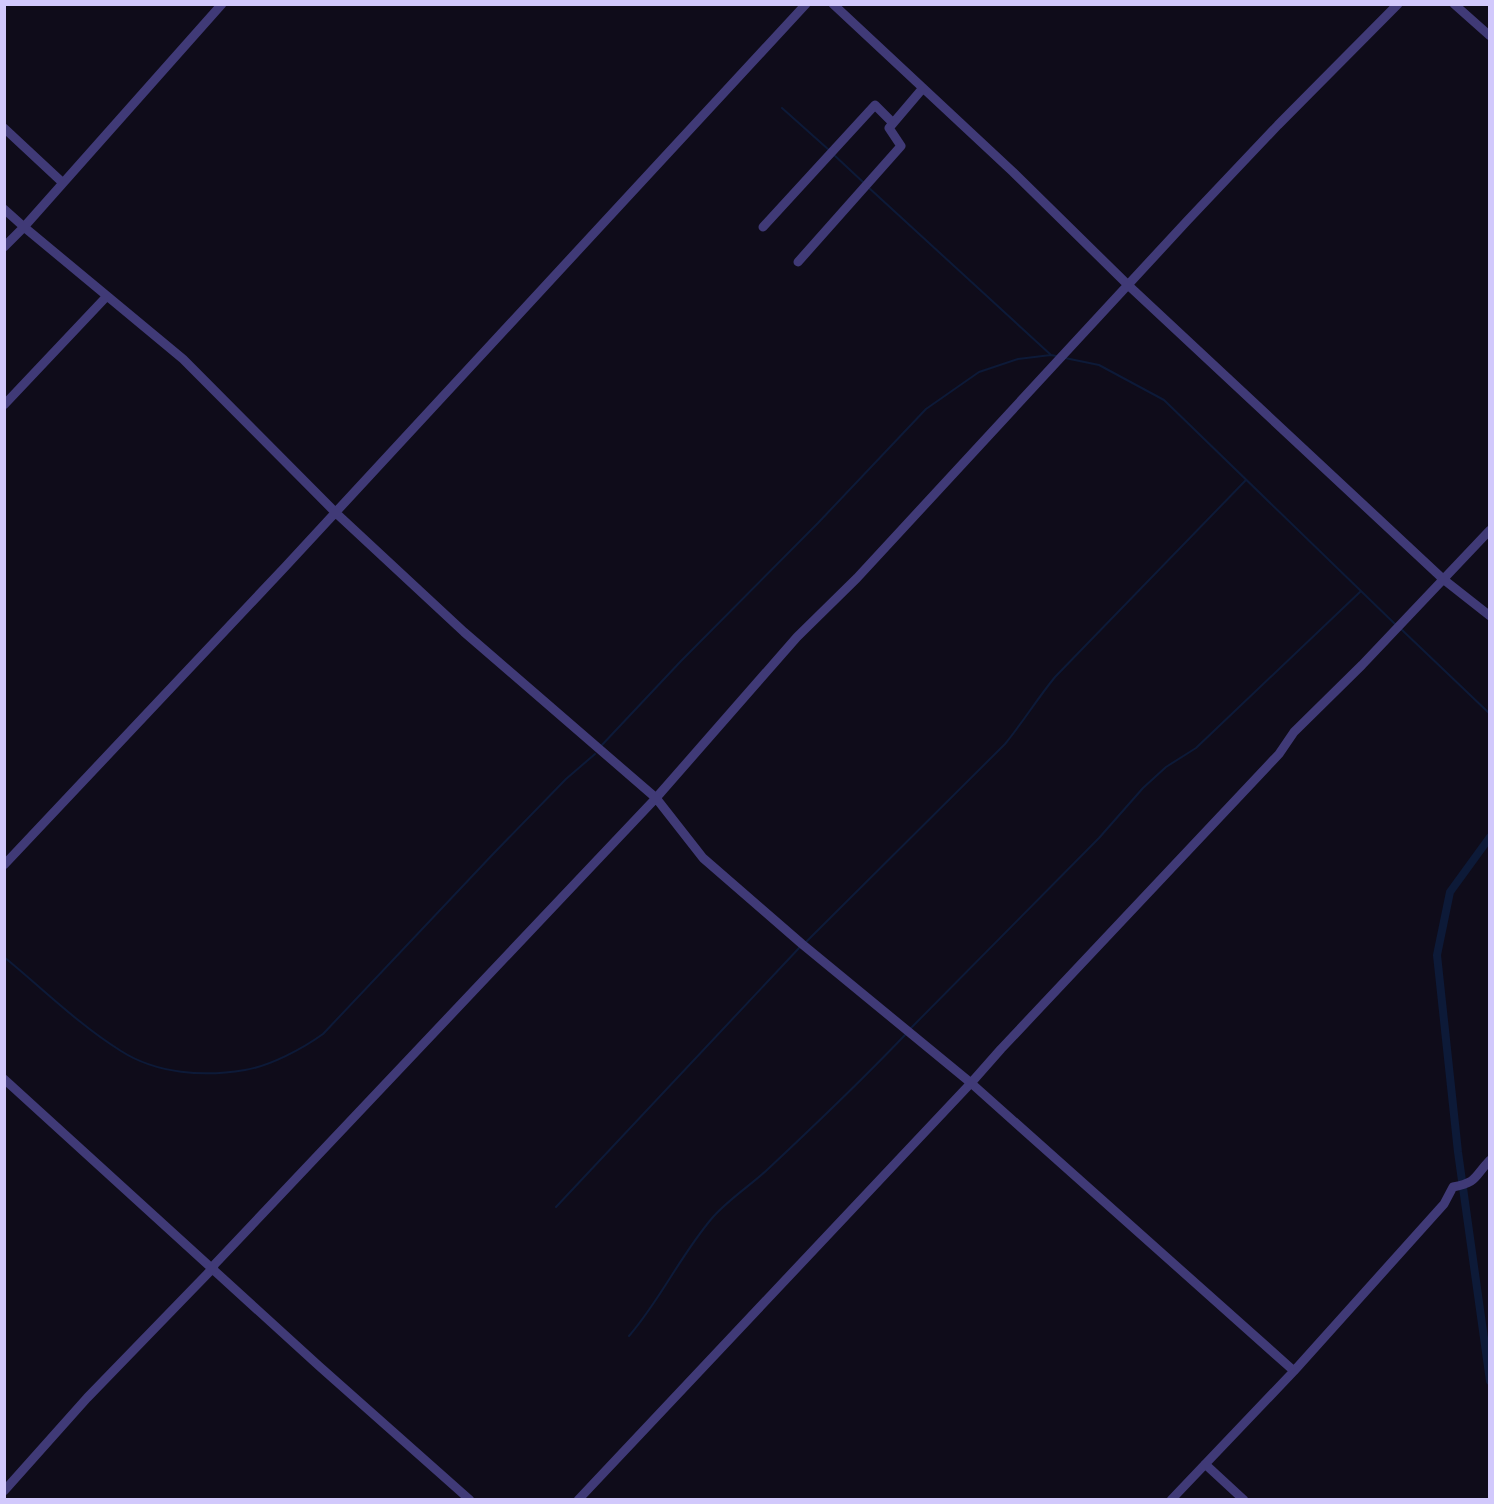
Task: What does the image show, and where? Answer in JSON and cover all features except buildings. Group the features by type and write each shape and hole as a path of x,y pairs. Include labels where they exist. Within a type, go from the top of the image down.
{"street":[{"path":"4,865 336,513 806,4"},
{"path":"833,4 1013,172 1128,285 1443,579 1490,616"},
{"path":"4,1491 87,1398 212,1269 656,798 797,637 857,578 1278,125 1398,4"},
{"path":"1454,4 1490,36"},
{"path":"4,247 219,5"},
{"path":"798,262 901,146 889,128 923,88"},
{"path":"763,227 874,105 893,123"},
{"path":"4,128 63,183"},
{"path":"4,209 183,359 336,513 462,631 656,798 703,858 802,944 970,1083 1294,1371"},
{"path":"4,405 107,296"},
{"path":"578,1500 1278,753 1294,732 1490,530"},
{"path":"4,1079 470,1500"},
{"path":"1171,1500 1294,1371 1444,1204 1453,1187 1469,1184 1475,1180 1490,1160"},
{"path":"1205,1464 1244,1500"}],"waterway":[{"path":"782,108 829,150"},
{"path":"833,154 864,183"},
{"path":"868,187 1051,355"},
{"path":"601,746 926,409 979,372 1018,359 1056,356"},
{"path":"1065,358 1099,365 1164,400 1396,625"},
{"path":"806,942 1005,744 1055,677 1246,480"},
{"path":"910,1029 1099,838 1143,788 1166,767 1196,748 1361,591"},
{"path":"1401,629 1490,714"},
{"path":"4,957 90,1030 135,1059 165,1069 197,1073 229,1072 265,1065 296,1051 323,1034 494,853 566,779 595,754"},
{"path":"1490,837 1450,892 1437,955 1458,1152 1490,1381"},
{"path":"556,1207 800,947"},
{"path":"629,1336 713,1217 803,1136 905,1035"}]}
